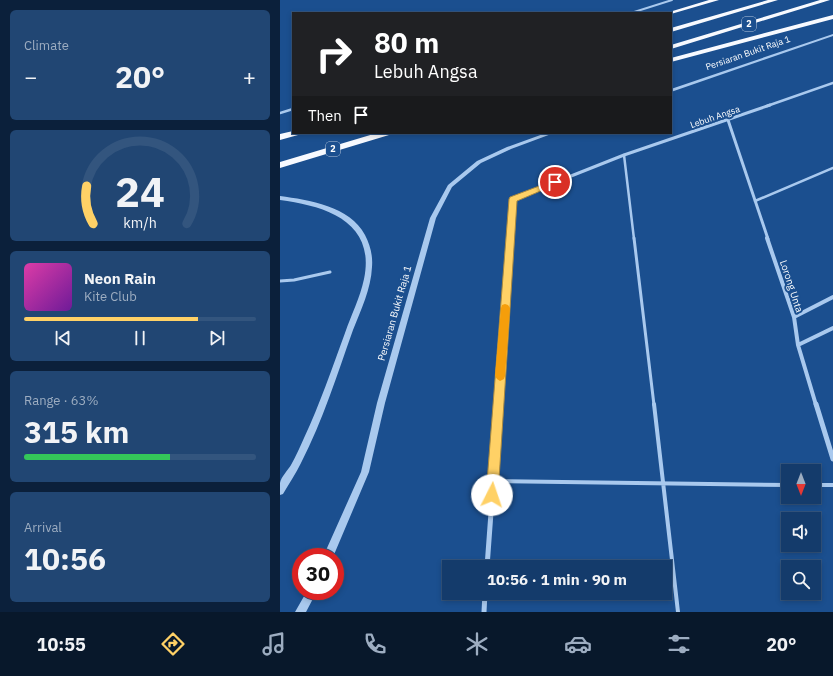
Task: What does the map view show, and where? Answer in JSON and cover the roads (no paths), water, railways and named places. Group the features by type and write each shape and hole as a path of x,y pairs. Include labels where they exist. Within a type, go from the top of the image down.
{"highway":[{"path":"672,12 716,0"},
{"name":"2","path":"672,30 775,0"},
{"name":"2","path":"672,47 827,0"},
{"path":"672,60 833,17"},
{"path":"280,137 292,134"},
{"name":"2","path":"280,165 383,134"}],"street":[{"name":"Persiaran Bukit Raja 1","path":"672,92 833,35"},
{"name":"Lebuh Angsa","path":"493,481 513,199 624,155 833,83"},
{"name":"Lorong Unta","path":"728,120 794,317 798,345 833,459"},
{"name":"Persiaran Bukit Raja 1","path":"332,548 365,472 381,403 433,218 450,186 479,162 509,148 548,134"},
{"path":"280,198 306,201 332,210 349,220 361,234 367,248 369,261 366,284 330,386 301,455 280,491"},
{"path":"794,317 833,297"},
{"path":"798,345 833,328"},
{"path":"487,560 493,481"},
{"path":"300,612 307,600"},
{"path":"484,612 485,600"}],"lane":[{"path":"634,12 672,0"},
{"path":"280,113 292,109"},
{"path":"624,155 664,483 678,612"},
{"path":"755,201 833,168"},
{"path":"280,281 294,280 330,272"},
{"path":"493,481 781,485"},
{"path":"821,485 833,485"}]}
